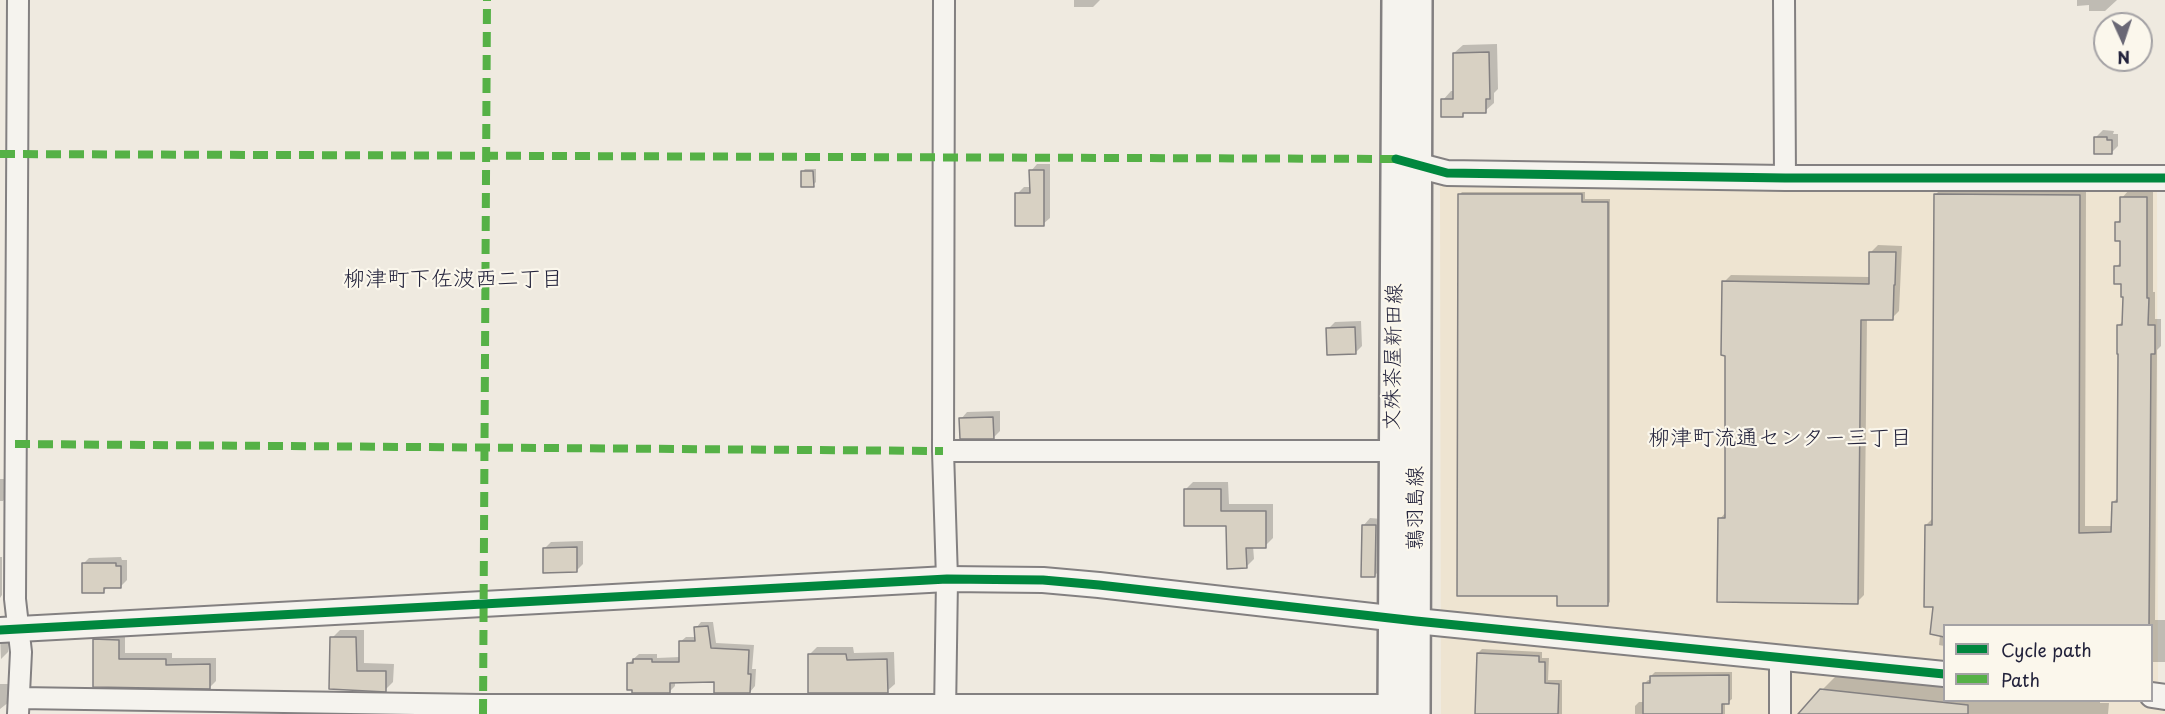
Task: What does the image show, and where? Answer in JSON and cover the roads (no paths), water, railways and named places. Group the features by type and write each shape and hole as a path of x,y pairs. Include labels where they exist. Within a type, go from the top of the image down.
{"main road":[{"name":"文殊茶屋新田線","path":"1396,0 1406,163 1393,451 1404,619"},
{"name":"鶉羽島線","path":"1404,619 1406,163 1418,0"},
{"path":"1400,711 1404,619"}],"street":[{"path":"18,0 8,444 15,599 9,629 21,652 18,706 483,705 1400,711"},
{"path":"944,0 943,451 947,579 945,709"},
{"path":"1784,0 1785,178"},
{"path":"1406,163 1447,173 1785,178 2165,178"},
{"path":"943,451 1393,451"},
{"path":"9,629 947,579 1022,579 1943,674"},
{"path":"1780,656 1780,714"}],"district":[{"name":"柳津町下佐波西二丁目","path":"453,280"},
{"name":"柳津町流通センター三丁目","path":"1780,439"}]}
